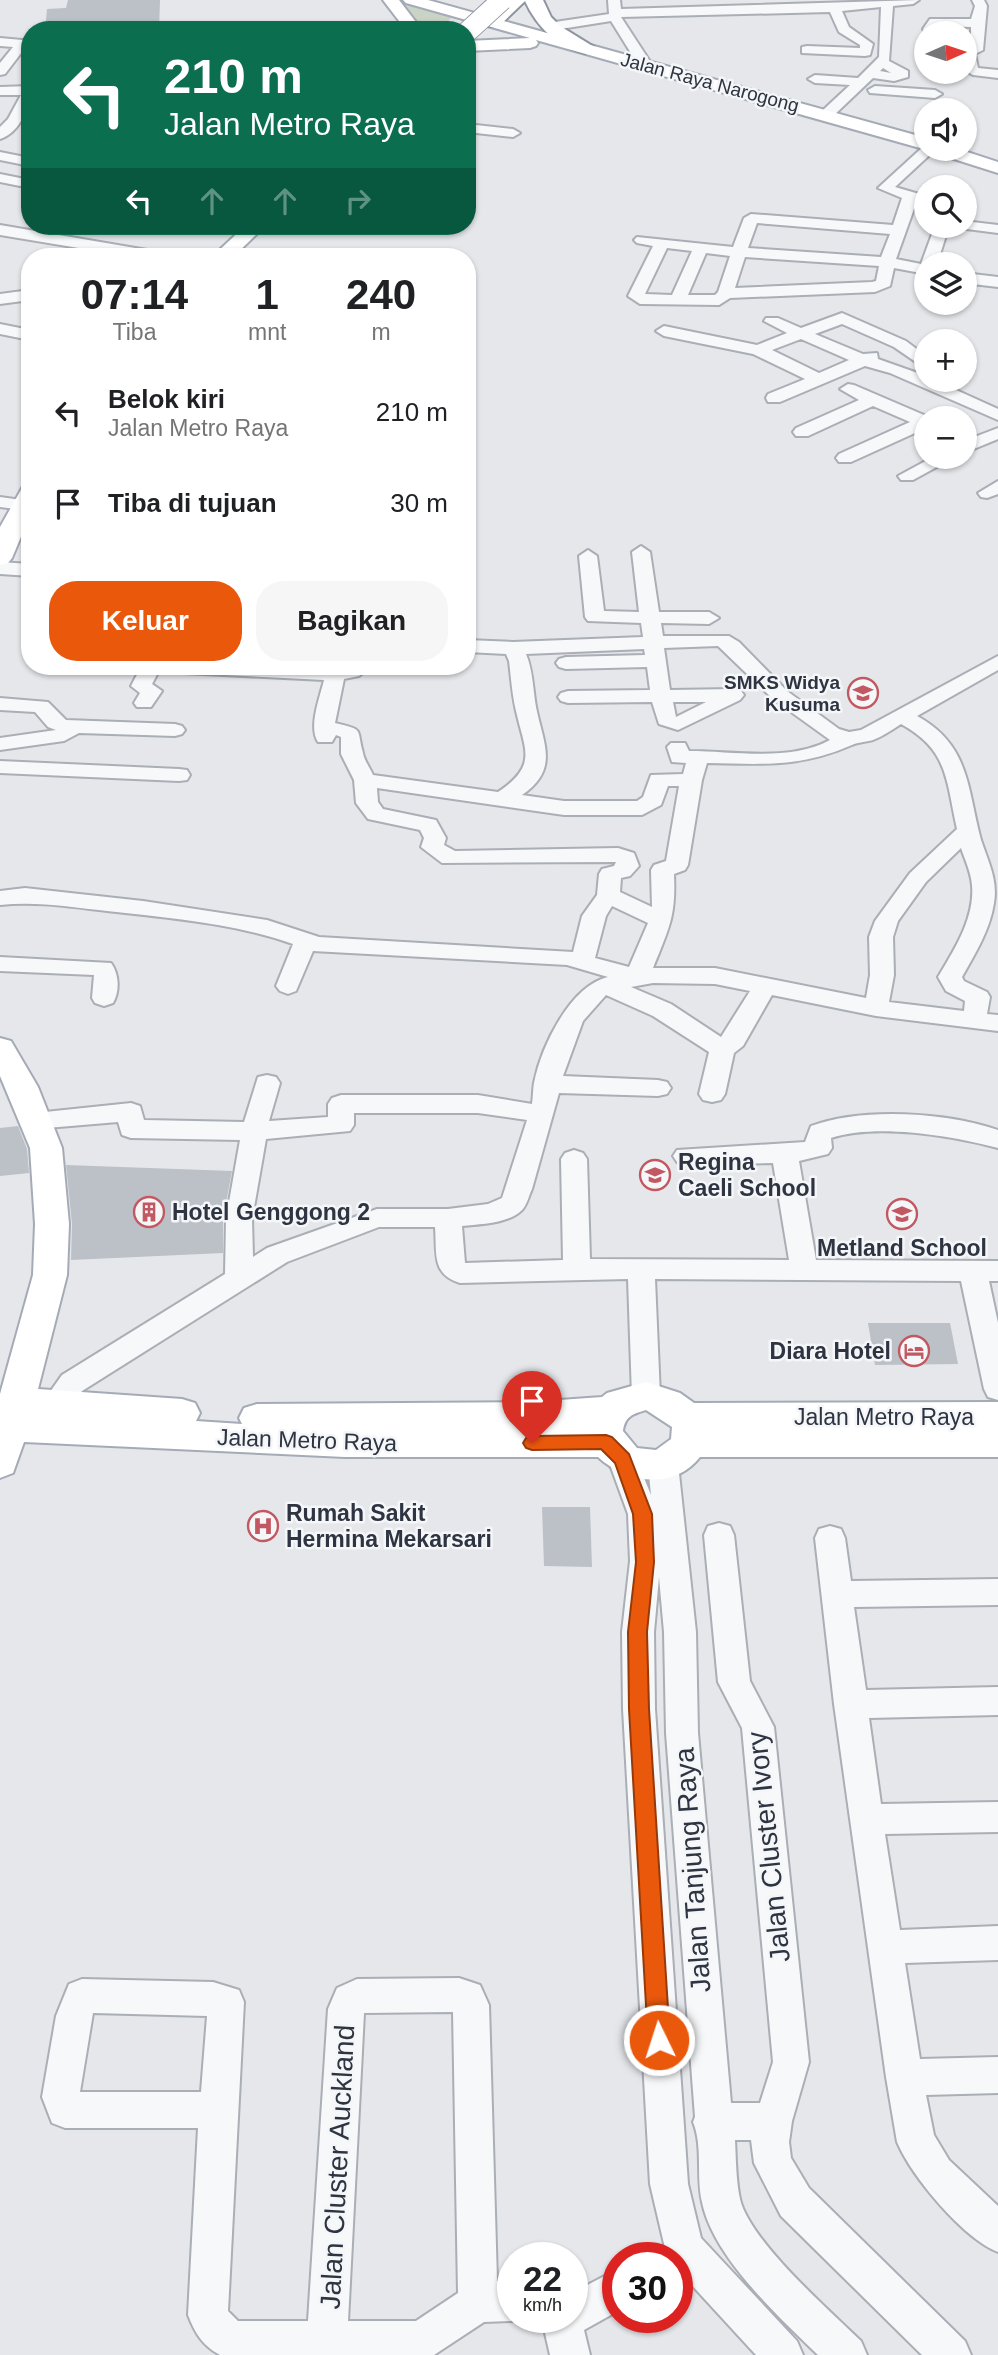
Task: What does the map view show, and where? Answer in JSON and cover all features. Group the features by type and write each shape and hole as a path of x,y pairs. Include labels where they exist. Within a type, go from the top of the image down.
{"highway":[{"path":"467,21 483,0"},
{"path":"468,21 490,0"},
{"path":"470,21 502,0"},
{"path":"493,22 517,0"},
{"path":"534,0 557,26 581,41"}],"main road":[{"path":"391,0 407,21"},
{"name":"Jalan Raya Narogong","path":"411,0 456,21"},
{"path":"476,38 493,22"},
{"name":"Jalan Raya Narogong","path":"476,24 493,22 581,41 643,63 914,140"},
{"path":"476,45 581,41"},
{"path":"977,160 998,167"},
{"path":"232,248 246,235"},
{"path":"0,558 4,534 18,500"},
{"path":"0,1048 22,1087 46,1148 52,1224 50,1275 0,1463"},
{"path":"646,1396 669,1403 679,1441 642,1464 612,1437 618,1403 646,1396"},
{"name":"Jalan Metro Raya","path":"13,1415 61,1405 265,1418 531,1416 612,1437"},
{"name":"Jalan Metro Raya","path":"13,1415 345,1443 612,1437"},
{"name":"Jalan Metro Raya","path":"679,1441 998,1416"},
{"name":"Jalan Metro Raya","path":"679,1441 998,1443"}],"street":[{"path":"557,26 615,10 835,8 913,0"},
{"path":"976,21 977,10 981,6 978,0"},
{"path":"827,114 868,76 886,23 887,2"},
{"path":"807,50 866,52 867,44 843,29 835,8"},
{"path":"615,10 643,63"},
{"path":"847,18 914,29"},
{"path":"0,42 21,44"},
{"path":"0,72 21,45"},
{"path":"977,70 998,74"},
{"path":"0,72 16,74"},
{"path":"813,73 868,76 935,94"},
{"path":"0,90 21,91"},
{"path":"6,128 21,110"},
{"path":"476,129 513,133"},
{"path":"0,156 21,160"},
{"path":"914,198 886,188 916,161"},
{"path":"0,178 20,182"},
{"path":"725,293 875,286 884,283 886,265 895,238 914,205"},
{"path":"977,229 998,229"},
{"path":"0,230 21,234"},
{"path":"662,243 636,296 643,300 719,300 739,276 740,251 745,233 895,238"},
{"path":"25,235 100,248"},
{"path":"45,248 61,235"},
{"path":"642,240 914,268"},
{"path":"677,301 701,248"},
{"path":"807,272 886,265"},
{"path":"977,280 998,282"},
{"path":"0,299 21,297"},
{"path":"758,350 842,318 900,344 914,355"},
{"path":"772,321 862,360 896,369 998,415"},
{"path":"0,329 21,333"},
{"path":"664,331 758,350 819,379"},
{"path":"774,398 900,344"},
{"path":"848,389 914,417"},
{"path":"977,392 998,401"},
{"path":"802,432 873,400"},
{"path":"845,458 914,427"},
{"path":"977,441 998,433"},
{"path":"977,447 996,454"},
{"path":"907,476 921,469"},
{"path":"568,697 661,695 641,552"},
{"path":"588,556 595,617 709,618"},
{"path":"0,568 21,569"},
{"path":"561,663 654,653 714,639 729,643 780,695 832,733 847,739"},
{"path":"476,646 654,653 691,657"},
{"path":"502,799 527,782 536,759 519,661 513,648"},
{"path":"678,747 680,757 806,756 847,739 867,735 998,662"},
{"path":"144,703 152,691 141,686 146,675"},
{"path":"335,675 325,722 326,733 347,732 351,736 352,754 365,780 364,795 370,810 376,814 428,825 435,838 432,847 450,858 626,858 628,866 622,872 610,874 607,894 594,916 582,961"},
{"path":"0,704 41,706 55,723 74,727 175,730"},
{"path":"61,1405 64,1392 72,1383 277,1255 377,1218 448,1218 493,1213 512,1204 542,1114 541,1074 572,1018 595,991 605,985 637,977 678,974 715,976 876,1008 986,1022 978,997 954,985 950,977 963,955 982,905 984,874 971,842 958,784 940,742 902,716"},
{"path":"0,744 64,735 74,727"},
{"path":"637,977 661,920 664,905 662,870 677,865 691,780 699,757"},
{"path":"0,767 178,775"},
{"path":"365,780 564,808 642,808 653,800 659,780 691,780"},
{"path":"876,1008 883,972 882,933 902,896 946,850 971,842 998,857"},
{"path":"607,894 661,920"},
{"path":"0,898 24,895 176,912 267,927 304,942 582,961 637,977"},
{"path":"288,986 304,942"},
{"path":"0,964 103,968 106,975 104,998"},
{"path":"605,985 662,1010 722,1049"},
{"path":"712,1094 722,1049 734,1040 765,986"},
{"path":"541,1074 658,1087"},
{"path":"239,1277 239,1219 254,1131 267,1083"},
{"path":"35,1120 131,1112 131,1129 254,1131 341,1125 341,1104 478,1104 542,1114"},
{"path":"687,1156 785,1154 819,1148 817,1140 821,1132 836,1126 922,1126 973,1131 998,1139"},
{"path":"785,1154 804,1269"},
{"path":"574,1159 578,1269"},
{"path":"448,1218 452,1268 457,1272 578,1269 986,1271 998,1389"},
{"path":"641,1269 646,1396"},
{"name":"Jalan Tanjung Raya","path":"612,1437 643,1514 645,1562 638,1632 639,1709 668,2184 676,2242"},
{"name":"Jalan Tanjung Raya","path":"679,1441 682,1732 712,2122 721,2203 730,2225 758,2266 847,2355"},
{"name":"Jalan Cluster Ivory","path":"719,1535 734,1682 758,1727 791,2062 773,2121 770,2141 773,2163 794,2202 951,2355"},
{"path":"830,1538 866,1819 916,2142 936,2173 997,2230"},
{"path":"836,1594 998,1592"},
{"path":"850,1704 998,1701"},
{"path":"866,1819 998,1817"},
{"path":"885,1948 998,1943"},
{"name":"Jalan Cluster Auckland","path":"218,2110 65,2110 61,2097 74,2016 82,1996 226,2001 208,2315 216,2330 234,2341 420,2342 495,2302 471,2005 467,1997 459,1995 357,1996 346,2009 327,2340"},
{"path":"904,2077 998,2076"},
{"path":"712,2122 773,2121"},
{"name":"Jalan Tanjung Raya","path":"693,2269 782,2355"}],"shaded area":[{"path":"395,0 454,15 448,21 410,21"}],"building":[{"path":"68,0 160,0 159,21 46,21 47,9 66,8"},
{"path":"18,1126 27,1149 29,1173 0,1176 0,1128"},
{"name":"Hotel Genggong 2","path":"66,1165 232,1171 223,1219 223,1253 71,1260 72,1224"},
{"name":"Diara Hotel","path":"868,1323 950,1323 958,1364 875,1365"},
{"path":"542,1507 590,1507 592,1567 544,1566"}],"place":[{"name":"SMKS Widya Kusuma","path":"863,693"},
{"name":"Regina Caeli School","path":"655,1175"},
{"name":"Hotel Genggong 2","path":"149,1212"},
{"name":"Metland School","path":"902,1214"},
{"name":"Diara Hotel","path":"914,1351"},
{"name":"Rumah Sakit Hermina Mekarsari","path":"263,1526"}],"route":[{"path":"532,1443 606,1442 623,1459 643,1514 645,1562 638,1632 639,1709 659,2040"}]}
